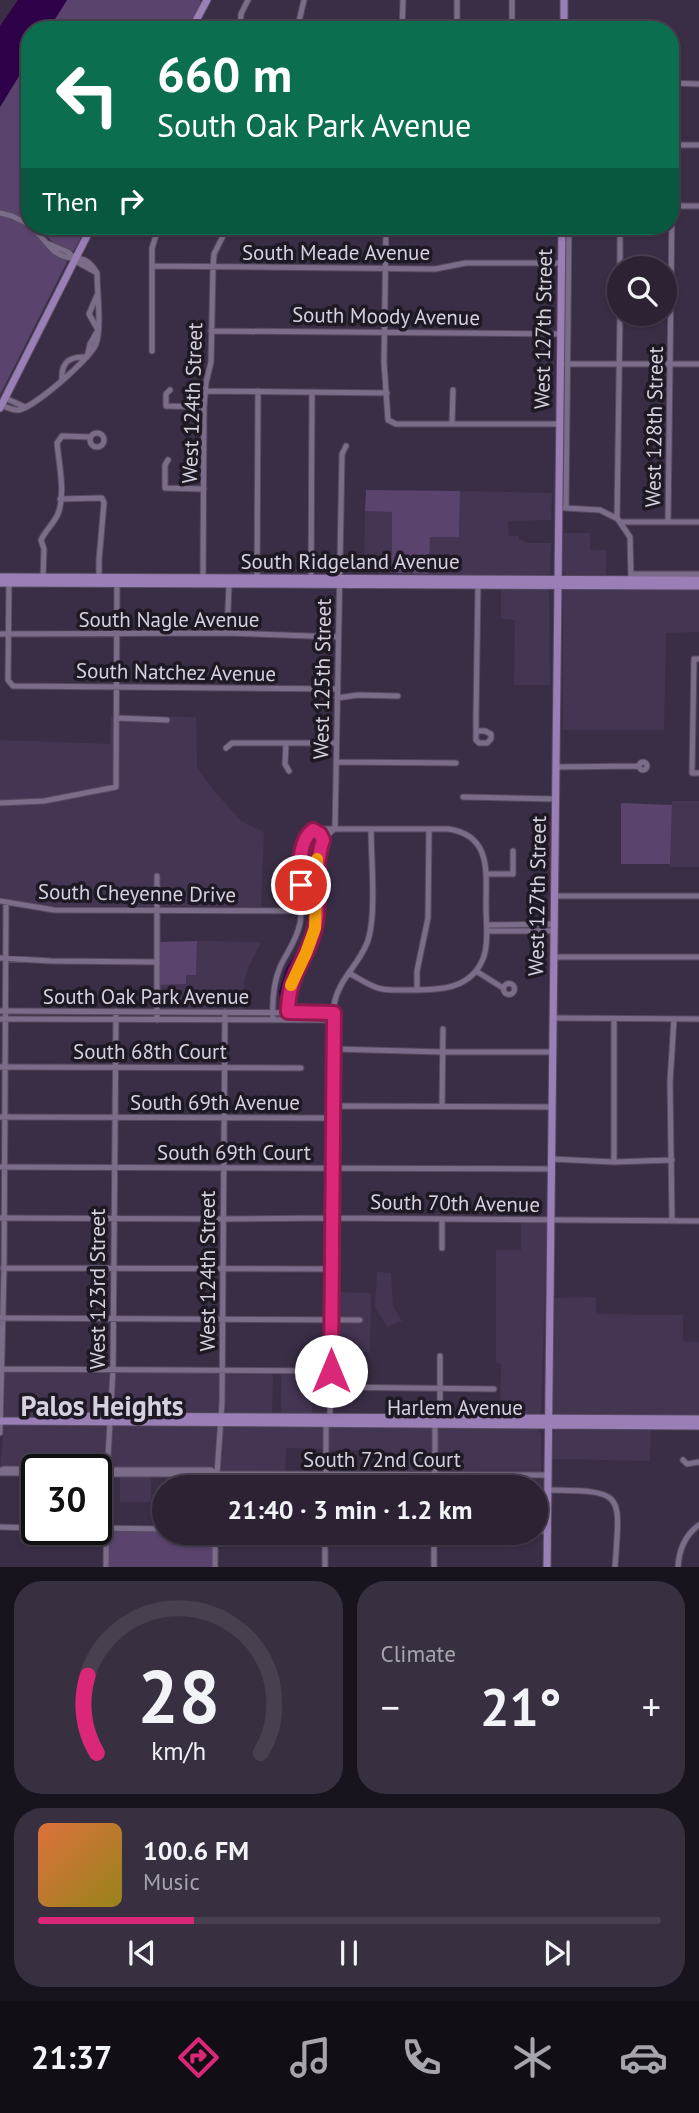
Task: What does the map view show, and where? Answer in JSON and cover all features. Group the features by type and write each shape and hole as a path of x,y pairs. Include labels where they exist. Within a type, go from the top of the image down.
{"main road":[{"path":"196,21 207,0"},
{"path":"564,0 564,21"},
{"path":"2,404 87,235"},
{"name":"West 127th Street","path":"548,1475 558,583 562,508 559,424 564,364 561,334 562,235"},
{"name":"South Ridgeland Avenue","path":"4,580 99,577 117,581"},
{"name":"South Ridgeland Avenue","path":"558,583 631,577 699,580"},
{"name":"South Ridgeland Avenue","path":"4,580 699,586"},
{"name":"South Ridgeland Avenue","path":"203,581 229,585 257,582"},
{"name":"Harlem Avenue","path":"0,1419 548,1422 699,1426"},
{"name":"Harlem Avenue","path":"548,1422 699,1419"},
{"name":"West 127th Street","path":"547,1545 547,1567"}],"street":[{"path":"241,21 248,0"},
{"path":"299,21 304,0"},
{"path":"402,21 403,0"},
{"path":"457,0 457,21"},
{"path":"512,0 512,21"},
{"path":"679,83 699,83"},
{"path":"679,145 699,145"},
{"path":"679,206 699,206"},
{"path":"0,213 21,220"},
{"path":"2,404 17,410 48,392 62,379 63,367 69,360 76,356 87,357 90,344 98,330 89,314 97,295 97,273 79,264 68,252 47,243 39,235"},
{"path":"152,352 155,235"},
{"name":"West 124th Street","path":"203,581 204,407 211,362 214,254 224,235"},
{"path":"386,235 384,362 387,417 390,422 559,424"},
{"path":"569,235 562,508 600,510 618,520 630,537 631,577 699,574"},
{"path":"620,235 620,256"},
{"name":"West 128th Street","path":"668,522 671,235"},
{"name":"South Meade Avenue","path":"153,266 436,269 466,263 562,262"},
{"path":"618,520 620,326"},
{"name":"South Moody Avenue","path":"211,331 561,334"},
{"path":"564,364 699,364"},
{"path":"170,390 166,394 166,406 204,407"},
{"path":"452,424 453,390"},
{"path":"205,391 387,393"},
{"path":"257,582 258,391"},
{"path":"311,582 313,392"},
{"path":"43,577 44,549 41,540 59,512 60,468 57,443 62,436 90,436"},
{"name":"West 125th Street","path":"334,829 342,454 346,446"},
{"path":"168,460 165,465 164,488 204,489"},
{"path":"60,499 102,498 104,503 99,577"},
{"path":"618,520 699,522"},
{"path":"4,580 9,634"},
{"path":"0,803 44,802 116,787 117,581"},
{"path":"476,731 478,582"},
{"path":"227,633 229,585"},
{"name":"South Nagle Avenue","path":"0,634 227,633 338,637"},
{"name":"South Natchez Avenue","path":"9,634 8,680 13,686 338,689"},
{"path":"695,774 696,659"},
{"path":"337,698 358,695 398,696"},
{"path":"117,718 167,720"},
{"path":"226,748 232,743 336,743"},
{"path":"286,743 285,764 289,771"},
{"path":"336,762 456,763"},
{"path":"556,767 638,766"},
{"path":"463,797 555,799"},
{"path":"289,1020 290,986 311,941 317,911 317,858 323,840 334,829"},
{"path":"326,1474 331,1371 334,1013 338,989 366,946 370,931 371,829"},
{"path":"417,990 419,960 428,918 429,829"},
{"path":"313,830 320,834 323,840"},
{"path":"273,1020 275,980 298,933 303,846 306,837 313,830 453,830 470,837 482,852 487,874 484,955 476,971 454,987 435,990 377,988 349,973"},
{"path":"487,874 513,874 513,851"},
{"path":"157,876 157,1020"},
{"path":"554,895 699,896"},
{"path":"0,1433 3,902"},
{"name":"South Cheyenne Drive","path":"3,902 45,909 317,911"},
{"path":"487,928 554,928"},
{"path":"553,957 699,957"},
{"path":"3,958 157,962"},
{"path":"476,971 503,988"},
{"name":"South Oak Park Avenue","path":"3,1011 334,1013"},
{"name":"West 123rd Street","path":"108,1454 114,1319 116,1011"},
{"name":"West 124th Street","path":"216,1474 222,1370 225,1012"},
{"path":"553,1018 699,1019"},
{"path":"3,1019 334,1020"},
{"path":"614,1019 614,1162"},
{"path":"672,1221 670,1082 674,1019"},
{"path":"442,1106 443,1029"},
{"path":"333,1049 552,1052"},
{"name":"South 68th Court","path":"3,1067 301,1068"},
{"name":"South 69th Avenue","path":"3,1117 328,1118 340,1106 552,1107"},
{"path":"551,1159 614,1162 672,1160"},
{"name":"South 69th Court","path":"2,1167 551,1170"},
{"name":"South 70th Avenue","path":"2,1218 699,1221"},
{"path":"442,1220 442,1248"},
{"path":"2,1268 331,1269"},
{"path":"1,1318 360,1320"},
{"path":"435,1475 440,1356"},
{"path":"1,1369 331,1371"},
{"path":"330,1387 494,1389"},
{"path":"683,1460 687,1464 699,1462"},
{"name":"South 72nd Court","path":"0,1472 4,1469 21,1469"},
{"name":"South 72nd Court","path":"0,1472 21,1473"},
{"name":"South 72nd Court","path":"112,1472 435,1475"},
{"path":"548,1490 597,1492 613,1500 618,1516 615,1567"},
{"path":"678,1567 682,1546 689,1534 699,1525"},
{"path":"0,1527 21,1528"},
{"path":"112,1529 152,1529"},
{"name":"West 123rd Street","path":"106,1545 106,1567"},
{"path":"215,1545 215,1567"},
{"path":"325,1545 325,1567"},
{"path":"434,1545 434,1567"}],"shaded area":[{"path":"18,0 67,0 54,21 21,21 21,73 0,107 0,26"},
{"path":"67,0 202,2 192,21 54,21"},
{"path":"21,73 21,219 0,211 0,107"},
{"path":"0,216 21,224 21,235 38,235 67,262 0,395"},
{"path":"45,235 82,235 73,252 54,243"},
{"path":"366,490 460,491 459,537 430,537 429,574 392,573 392,512 365,511"},
{"path":"460,491 552,493 551,520 508,521 509,536 519,536 519,539 529,543 551,543 550,574 544,577 429,574 430,537 459,536"},
{"path":"365,511 392,511 392,573 364,573"},
{"path":"562,533 590,533 590,550 606,550 606,577 565,575 562,569"},
{"path":"501,588 549,591 550,685 514,685 515,620 501,619"},
{"path":"563,588 699,589 699,632 666,633 664,730 563,730"},
{"path":"111,716 196,717 197,767 241,821 264,832 261,907 43,906 0,897 0,740 110,744"},
{"path":"672,801 699,801 699,867 670,867"},
{"path":"621,803 672,805 670,864 621,864"},
{"path":"197,941 261,942 244,980 245,1010 159,1009 159,985 185,984 186,975 196,975"},
{"path":"197,941 196,975 186,975 186,984 159,985 159,942"},
{"path":"521,1222 547,1222 541,1412 537,1416 500,1416 501,1364 496,1363 496,1250 521,1250"},
{"path":"377,1272 391,1273 393,1306 402,1321 387,1327 375,1307"},
{"path":"334,1292 371,1293 370,1352 333,1352"},
{"path":"596,1297 596,1314 683,1315 683,1341 699,1342 699,1417 556,1416 553,1410 555,1298"},
{"path":"5,1370 220,1371 214,1468 112,1468 112,1454 21,1454 21,1467 0,1467"},
{"path":"225,1372 273,1372 272,1415 225,1415"},
{"path":"281,1372 329,1372 329,1383 311,1384 312,1415 281,1415"},
{"path":"223,1428 536,1428 541,1434 541,1475 385,1475 385,1450 327,1451 286,1448 285,1475 219,1475"},
{"path":"559,1428 651,1428 650,1461 552,1459 552,1435"},
{"path":"120,1476 151,1476 151,1502 120,1502"},
{"path":"152,1530 152,1545 214,1545 213,1567 108,1567 108,1545 112,1545 112,1531"}],"waterway":[{"path":"309,907 310,869"},
{"path":"283,1010 280,992 287,969 306,938 309,915"}],"slow traffic":[{"path":"291,985 315,928 317,859"}],"district":[{"name":"Palos Heights","path":"102,1405"}],"route":[{"path":"301,885 303,846 306,837 313,830 322,836 323,840 317,858 317,918 311,941 290,986 288,1012 334,1013 331,1371"}]}
